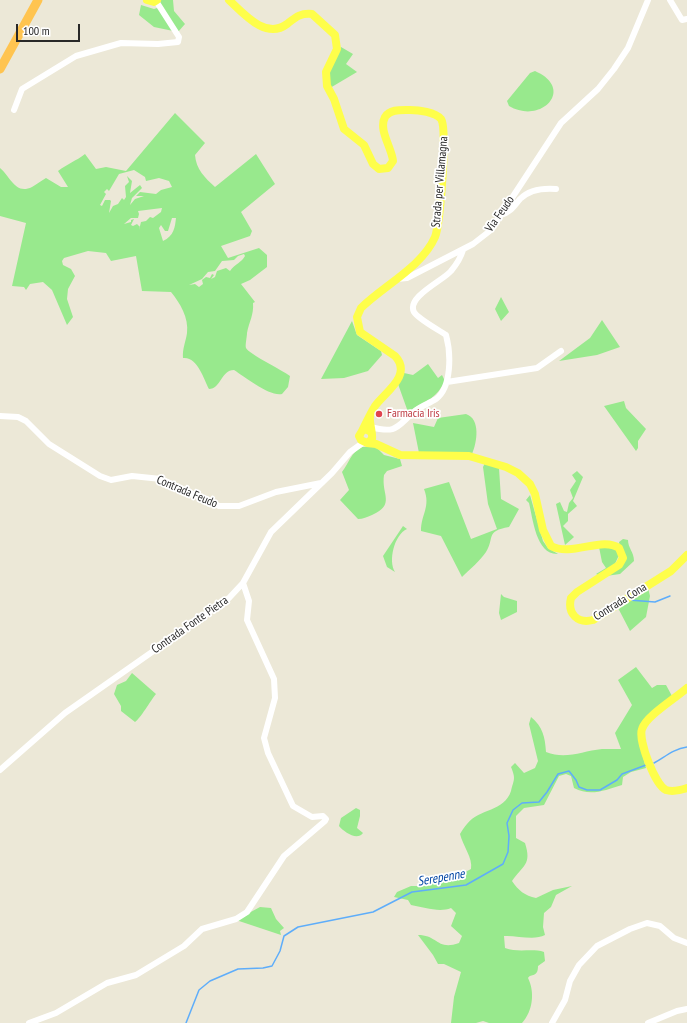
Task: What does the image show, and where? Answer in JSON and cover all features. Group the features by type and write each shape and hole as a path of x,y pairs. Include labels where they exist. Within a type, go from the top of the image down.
{"highway":[{"path":"0,69 38,0"}],"main road":[{"name":"Strada per Villamagna","path":"229,0 255,23 265,28 278,28 301,14 312,14 335,36 336,49 326,72 328,86 344,129 364,145 373,164 379,169 388,168 393,161 392,152 383,127 384,119 388,113 396,110 413,110 434,115 443,122 444,143 437,230 427,248 397,278"},
{"name":"Via Feudo","path":"366,435 370,414 398,380 401,368 395,356 360,332 357,317 360,308 397,278"},
{"name":"Contrada Cona","path":"366,435 384,448 400,455 469,456 506,467 518,473 530,484 535,494 543,530 551,546 561,550 608,545 619,548 623,555 621,563 571,598 570,610 572,615 580,621 587,622 594,620 671,571 687,555"},
{"path":"687,688 650,718 642,729 641,736 658,784 670,791 687,788"}],"street":[{"path":"14,110 22,89 76,56 121,43 158,44 178,42 179,37 154,0"},
{"name":"Via Feudo","path":"397,278 407,278 463,250 483,237 502,215 561,123 598,89 614,70 628,48 648,0"},
{"path":"670,0 680,18 682,20 687,20"},
{"path":"502,215 510,211 527,193 545,188 556,189"},
{"path":"366,435 381,430 398,427 418,408 437,398 448,382 446,335 414,313 413,308 416,298 451,272 463,250"},
{"path":"448,382 537,368 561,351"},
{"name":"Contrada Feudo","path":"0,416 18,417 26,421 48,444 100,476 111,480 132,476 161,479 219,506 239,506 276,492 321,483"},
{"name":"Contrada Fonte Pietra","path":"0,770 65,713 229,598 243,583 271,532 321,483 366,435"},
{"path":"29,1023 56,1013 107,983 136,976 184,946 202,929 236,919 247,912 284,856 326,819 323,816 312,817 293,806 268,753 264,738 275,698 274,679 247,620 249,601 243,583"},
{"path":"552,1023 565,1000 570,981 578,965 597,946 630,929 647,923 660,926 674,938 687,943"},
{"path":"648,1023 677,1011 687,1009"}],"green space":[{"path":"161,0 173,0 174,11 185,24 178,32 154,27 139,15 141,5 154,9 157,8"},
{"path":"341,47 353,54 346,64 357,72 330,88 329,66"},
{"path":"535,71 547,78 553,87 553,95 549,102 542,108 532,111 521,111 509,106 507,101 530,73"},
{"path":"175,113 205,143 195,155 197,165 215,187 256,154 275,184 241,212 252,231 250,236 221,246 228,258 259,248 267,255 267,267 250,280 241,284 255,302 253,303 253,311 247,333 246,348 248,351 290,376 288,387 282,394 264,390 234,370 226,373 216,386 209,389 196,364 188,358 183,358 187,322 181,306 171,292 142,291 136,256 111,261 106,253 88,251 64,258 62,261 63,265 71,269 75,276 68,289 67,299 73,317 67,325 52,290 43,282 30,284 26,290 24,287 12,286 26,223 0,216 0,168 17,187 26,189 46,178 61,187 68,187 58,171 85,154 96,169 106,167 126,171","holes":["134,170 145,177 146,181 159,178 169,181 172,187 161,190 156,194 140,192 136,196 144,196 135,199 130,205 132,198 142,188 140,185 130,193 132,181 127,176 129,182 125,186 126,197 124,200 122,198 118,204 113,206 109,213 110,200 105,200 102,206 100,205 106,194 104,192 107,189 109,191 119,174","162,208 161,212 153,218 150,217 146,221 141,222 140,227 137,224 133,226 131,225 134,219 131,220 131,222 124,224 131,218 138,218 138,211","172,218 176,218 172,234 163,241 159,228 161,225 165,231 168,231","244,254 245,256 230,271 226,268 217,271 215,277 211,279 214,275 212,274 210,278 206,277 202,280 203,284 199,287 195,284 189,285 202,279 208,272 215,271 222,261 234,260 238,256"]},
{"path":"501,297 509,312 501,321 495,309"},
{"path":"602,320 620,347 597,355 559,361 590,338"},
{"path":"352,321 357,335 381,351 382,355 368,371 344,378 321,379"},
{"path":"428,364 438,378 442,375 445,381 433,397 408,412 398,384 404,373 413,375"},
{"path":"624,401 626,408 646,429 638,441 638,448 636,451 604,406"},
{"path":"466,414 471,417 476,426 476,438 472,454 463,452 419,453 413,423 434,427 438,418"},
{"path":"362,447 376,447 384,455 400,459 402,466 387,471 384,475 386,503 384,507 372,515 358,519 340,500 349,490 342,472 355,452"},
{"path":"485,463 499,468 501,499 519,509 509,527 494,533 486,552 462,577 441,536 421,531 426,506 426,495 424,489 449,482 471,539 497,529 488,504 483,467"},
{"path":"577,471 583,477 573,501 577,506 568,514 568,521 563,526 574,537 565,545 556,504 560,502 564,511 567,512 569,503 573,498 570,490 576,481 572,475"},
{"path":"530,495 543,541 548,548 558,554 551,553 540,543 534,526 529,503 526,500"},
{"path":"403,526 407,529 402,532 396,542 392,555 395,572 387,567 383,556"},
{"path":"623,539 628,540 634,561 620,574 606,576 623,563 619,542"},
{"path":"599,547 616,548 619,555 614,566 598,575 596,574 606,568 602,562"},
{"path":"648,588 650,596 646,617 630,631 617,606"},
{"path":"501,594 504,597 517,601 517,612 501,620 499,613"},
{"path":"636,667 652,688 657,685 666,685 672,696 646,718 640,746 646,768 631,772 623,777 622,785 598,792 580,791 574,788 571,776 566,774 559,776 544,805 524,808 516,816 516,838 525,843 527,860 512,881 514,884 525,894 536,898 553,890 572,886 556,895 551,907 544,913 543,927 545,935 536,938 504,936 505,948 544,952 545,961 538,966 536,974 528,978 532,989 532,1001 529,1013 522,1023 489,1023 483,1021 476,1023 451,1023 454,997 461,972 444,964 438,964 418,935 430,937 446,945 459,943 462,936 451,926 456,913 451,908 436,910 411,905 408,900 394,897 397,892 411,886 422,886 439,880 450,880 471,869 471,861 460,834 472,819 503,803 508,798 514,779 514,774 511,767 515,763 524,773 535,768 538,761 529,724 531,717 543,733 546,752 567,755 602,749 621,749 615,733 632,705 618,680"},
{"path":"132,673 156,694 135,722 121,711 121,706 114,694 117,685 126,681"},
{"path":"356,808 360,810 357,828 363,833 354,836 344,831 339,826 341,818"},
{"path":"260,907 271,908 276,919 284,928 280,931 281,935 236,920"}],"waterway":[{"path":"629,600 655,602 670,596"},
{"name":"Serepenne","path":"654,763 673,751 687,747"},
{"name":"Serepenne","path":"186,1023 199,990 210,981 238,969 263,968 272,966 280,951 284,936 298,927 373,912 412,892 466,885 503,864 508,852 509,836 507,823 513,810 522,803 539,802 558,774 569,771 579,787 587,790 600,790 617,780 622,774 646,765"}],"place":[{"name":"Farmacia Iris","path":"379,414"}]}
